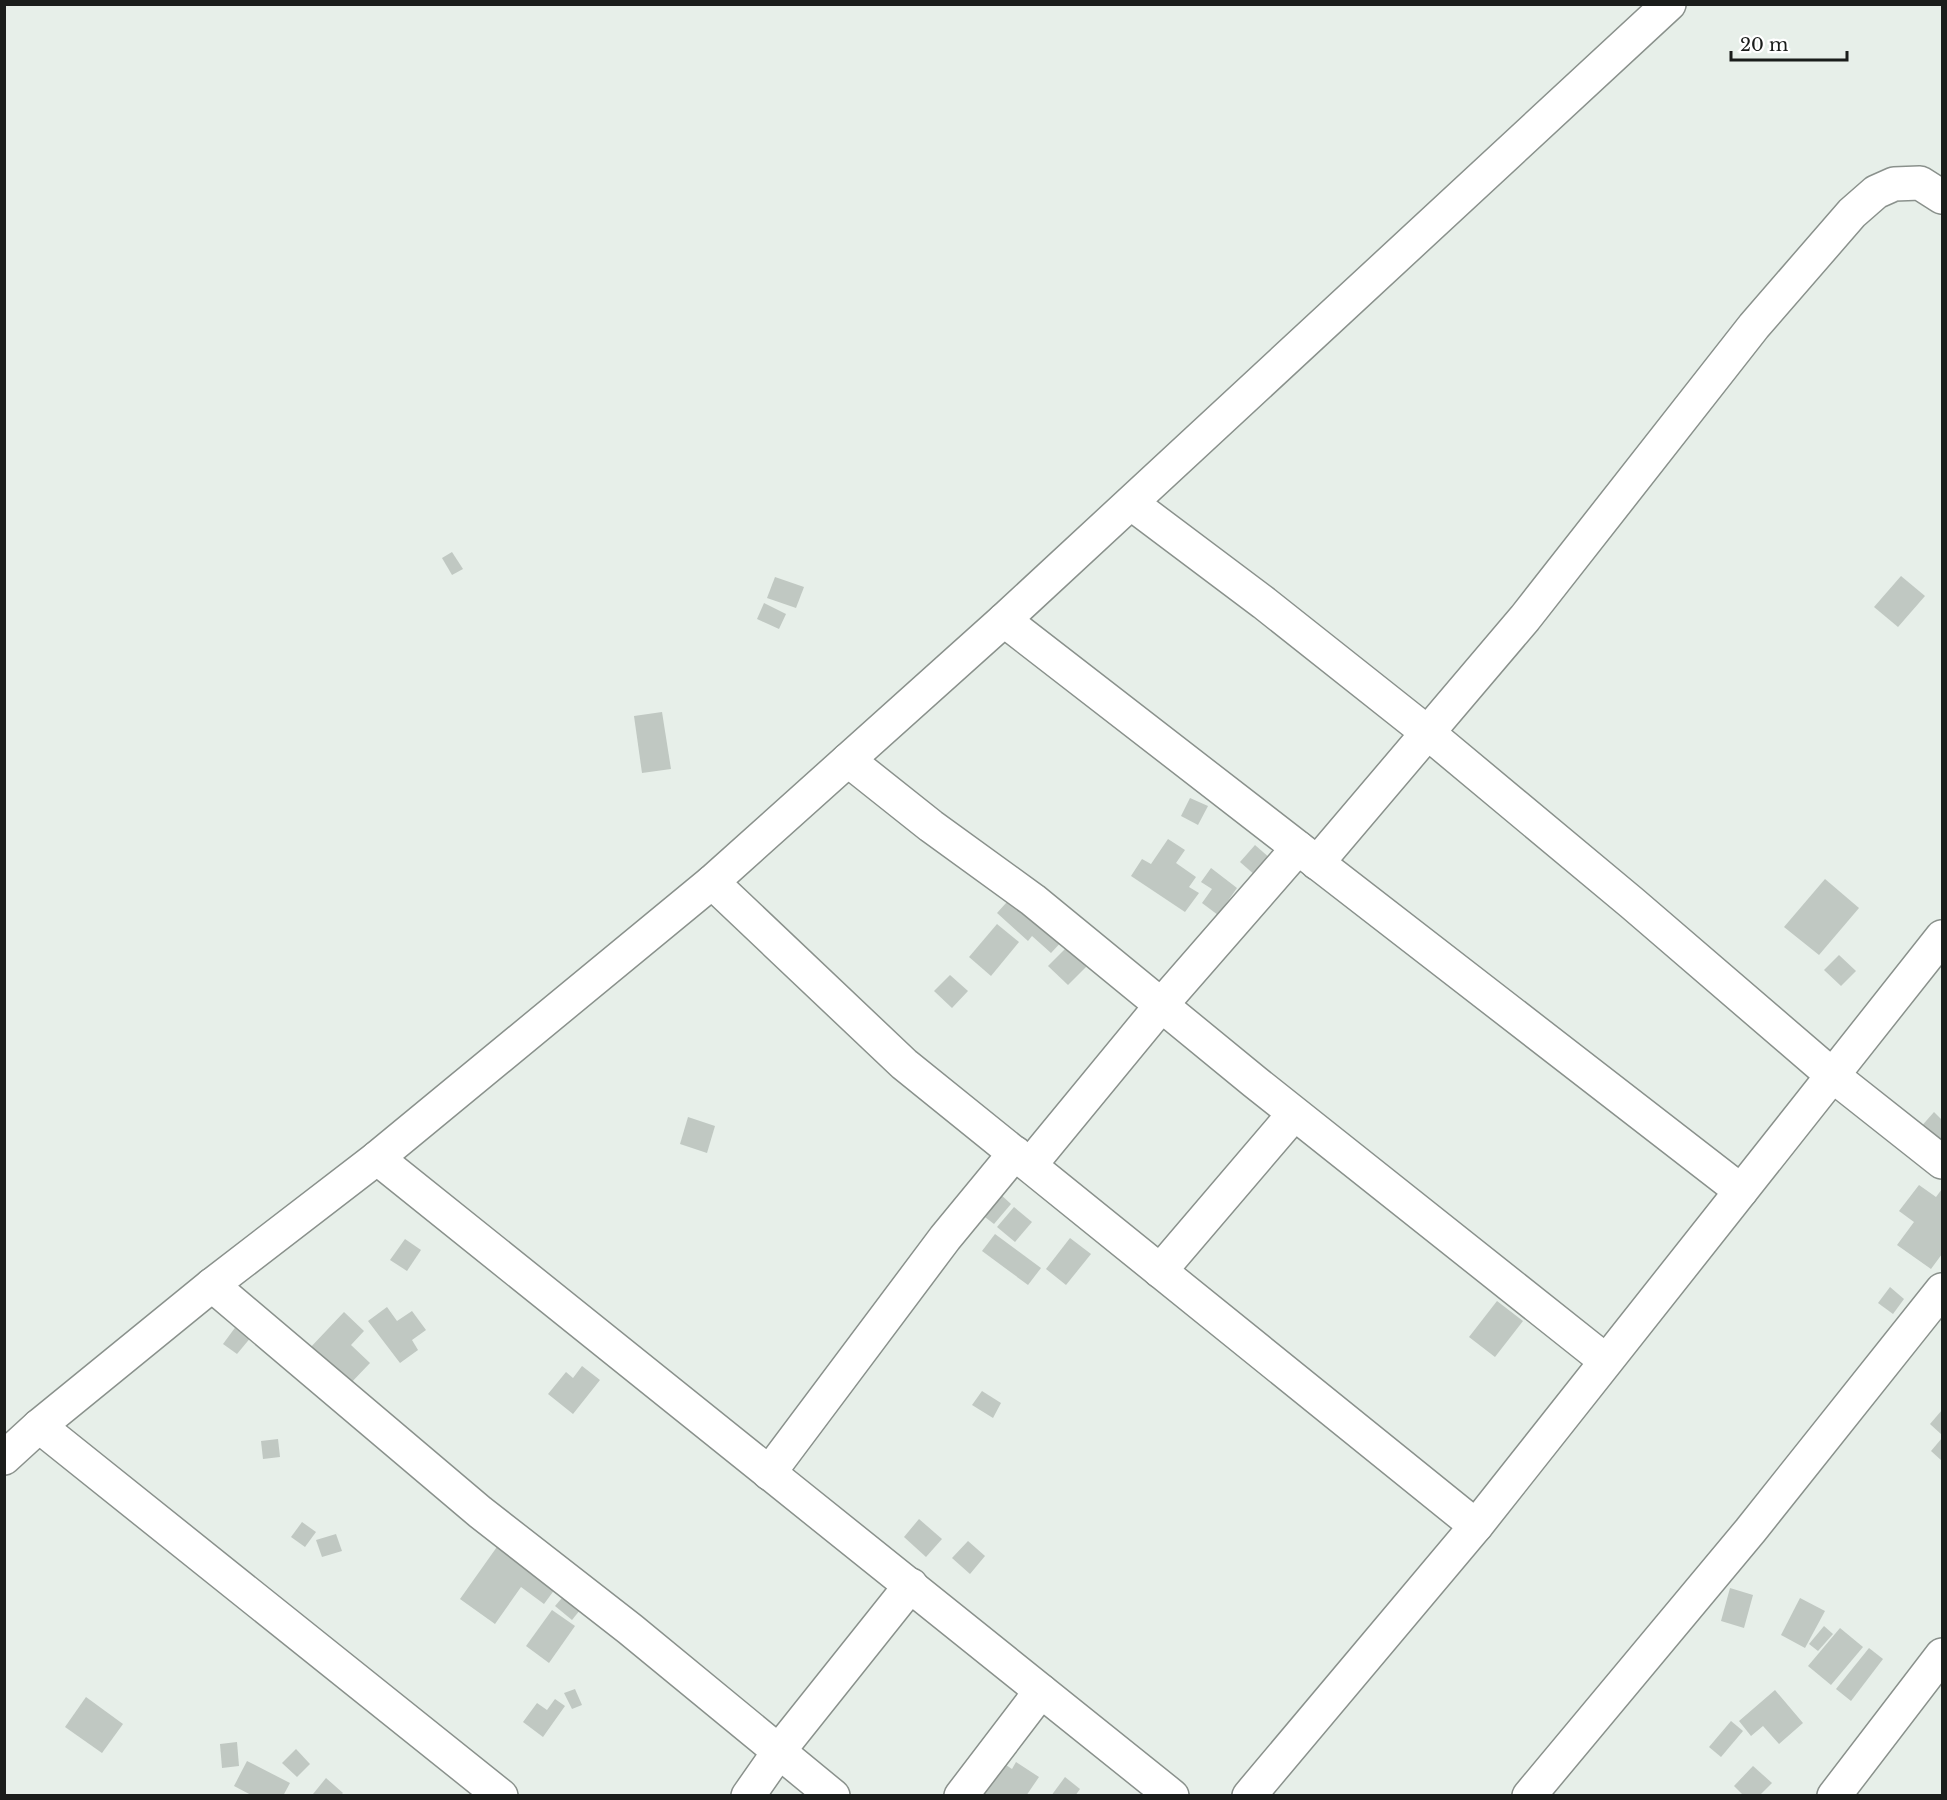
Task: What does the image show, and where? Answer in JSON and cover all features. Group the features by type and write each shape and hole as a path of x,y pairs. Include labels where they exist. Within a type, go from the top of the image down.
{"street":[{"path":"4,1458 39,1426 212,1285 377,1158 712,882 1004,620 1669,4"},
{"path":"769,1473 945,1239 1023,1159 1161,1005 1428,733 1525,618 1754,326 1852,213 1876,192 1894,184 1920,183 1942,196"},
{"path":"1131,503 1264,603 1428,733 1632,903 1832,1075 1942,1162"},
{"path":"1004,620 1741,1191"},
{"path":"848,760 931,826 1033,900 1294,1114 1606,1361"},
{"path":"712,882 904,1064 1476,1526"},
{"path":"1249,1796 1476,1526 1942,937"},
{"path":"1160,1271 1294,1114"},
{"path":"377,1158 1172,1796"},
{"path":"212,1285 480,1512 630,1629 833,1796"},
{"path":"1529,1796 1750,1531 1942,1290"},
{"path":"39,1426 501,1796"},
{"path":"748,1796 780,1751 911,1585"},
{"path":"1834,1796 1942,1655"},
{"path":"961,1796 1041,1691"}],"building":[{"path":"452,552 463,569 452,575 442,558"},
{"path":"1901,576 1925,596 1898,627 1874,607"},
{"path":"775,577 804,587 796,608 767,598"},
{"path":"764,603 786,614 779,629 757,619"},
{"path":"662,712 671,769 642,773 634,716"},
{"path":"1190,798 1208,806 1198,825 1181,816"},
{"path":"1168,839 1185,850 1176,863 1196,877 1189,887 1199,893 1185,912 1131,876 1142,859 1151,864"},
{"path":"1255,845 1271,859 1256,876 1240,862"},
{"path":"1211,868 1237,888 1218,915 1202,903 1212,889 1201,882"},
{"path":"1825,879 1859,908 1819,955 1784,927"},
{"path":"1015,893 1065,938 1051,953 1032,936 1028,941 997,913"},
{"path":"997,924 1019,942 991,976 969,957"},
{"path":"1070,944 1090,963 1068,985 1048,966"},
{"path":"1839,955 1856,971 1841,986 1824,970"},
{"path":"950,975 968,991 952,1008 934,991"},
{"path":"1934,1112 1942,1120 1942,1149 1919,1129"},
{"path":"688,1117 715,1126 707,1153 680,1144"},
{"path":"1919,1185 1936,1197 1942,1189 1942,1254 1931,1269 1897,1245 1914,1222 1899,1211"},
{"path":"999,1193 1011,1204 994,1224 981,1214"},
{"path":"1014,1207 1032,1222 1015,1242 997,1227"},
{"path":"995,1234 1041,1268 1028,1285 982,1251"},
{"path":"1070,1238 1091,1254 1066,1285 1046,1269"},
{"path":"405,1239 421,1250 407,1271 390,1260"},
{"path":"1890,1287 1904,1299 1893,1314 1878,1303"},
{"path":"1497,1301 1523,1321 1495,1357 1469,1337"},
{"path":"387,1307 397,1321 412,1311 426,1330 412,1340 418,1350 400,1363 368,1321"},
{"path":"344,1312 364,1331 351,1345 370,1363 348,1386 309,1349"},
{"path":"237,1325 252,1336 237,1354 223,1344"},
{"path":"582,1366 600,1380 573,1414 548,1394 566,1372 573,1378"},
{"path":"982,1391 1001,1403 993,1418 972,1405"},
{"path":"1942,1410 1942,1435 1930,1424"},
{"path":"1942,1438 1942,1461 1931,1451"},
{"path":"278,1439 280,1457 263,1459 261,1441"},
{"path":"919,1519 942,1539 926,1557 904,1537"},
{"path":"302,1522 316,1532 305,1547 291,1537"},
{"path":"336,1534 342,1551 322,1557 316,1540"},
{"path":"968,1541 985,1556 970,1574 952,1558"},
{"path":"499,1544 558,1585 544,1604 521,1587 495,1624 460,1599"},
{"path":"1730,1588 1753,1595 1744,1628 1721,1621"},
{"path":"568,1591 584,1605 572,1620 555,1606"},
{"path":"1800,1598 1825,1611 1805,1648 1781,1635"},
{"path":"552,1610 575,1626 549,1663 526,1646"},
{"path":"1824,1626 1833,1634 1818,1651 1809,1644"},
{"path":"1840,1628 1863,1647 1831,1685 1808,1666"},
{"path":"1869,1648 1883,1659 1851,1701 1836,1689"},
{"path":"575,1689 582,1705 572,1709 564,1693"},
{"path":"1775,1690 1803,1723 1779,1744 1763,1726 1751,1736 1739,1721"},
{"path":"86,1697 123,1724 102,1753 65,1727"},
{"path":"555,1699 565,1706 543,1737 523,1722 537,1703 547,1710"},
{"path":"1731,1721 1743,1731 1721,1757 1709,1747"},
{"path":"237,1742 239,1766 222,1768 220,1744"},
{"path":"296,1749 310,1764 297,1777 282,1763"},
{"path":"247,1761 290,1783 283,1796 253,1796 234,1786"},
{"path":"1000,1761 1012,1769 1016,1762 1039,1777 1026,1796 983,1796 979,1793"},
{"path":"1753,1766 1772,1783 1759,1796 1744,1796 1734,1786"},
{"path":"1065,1777 1080,1789 1075,1796 1051,1796"},
{"path":"326,1778 343,1793 340,1796 315,1796 313,1794"}]}
